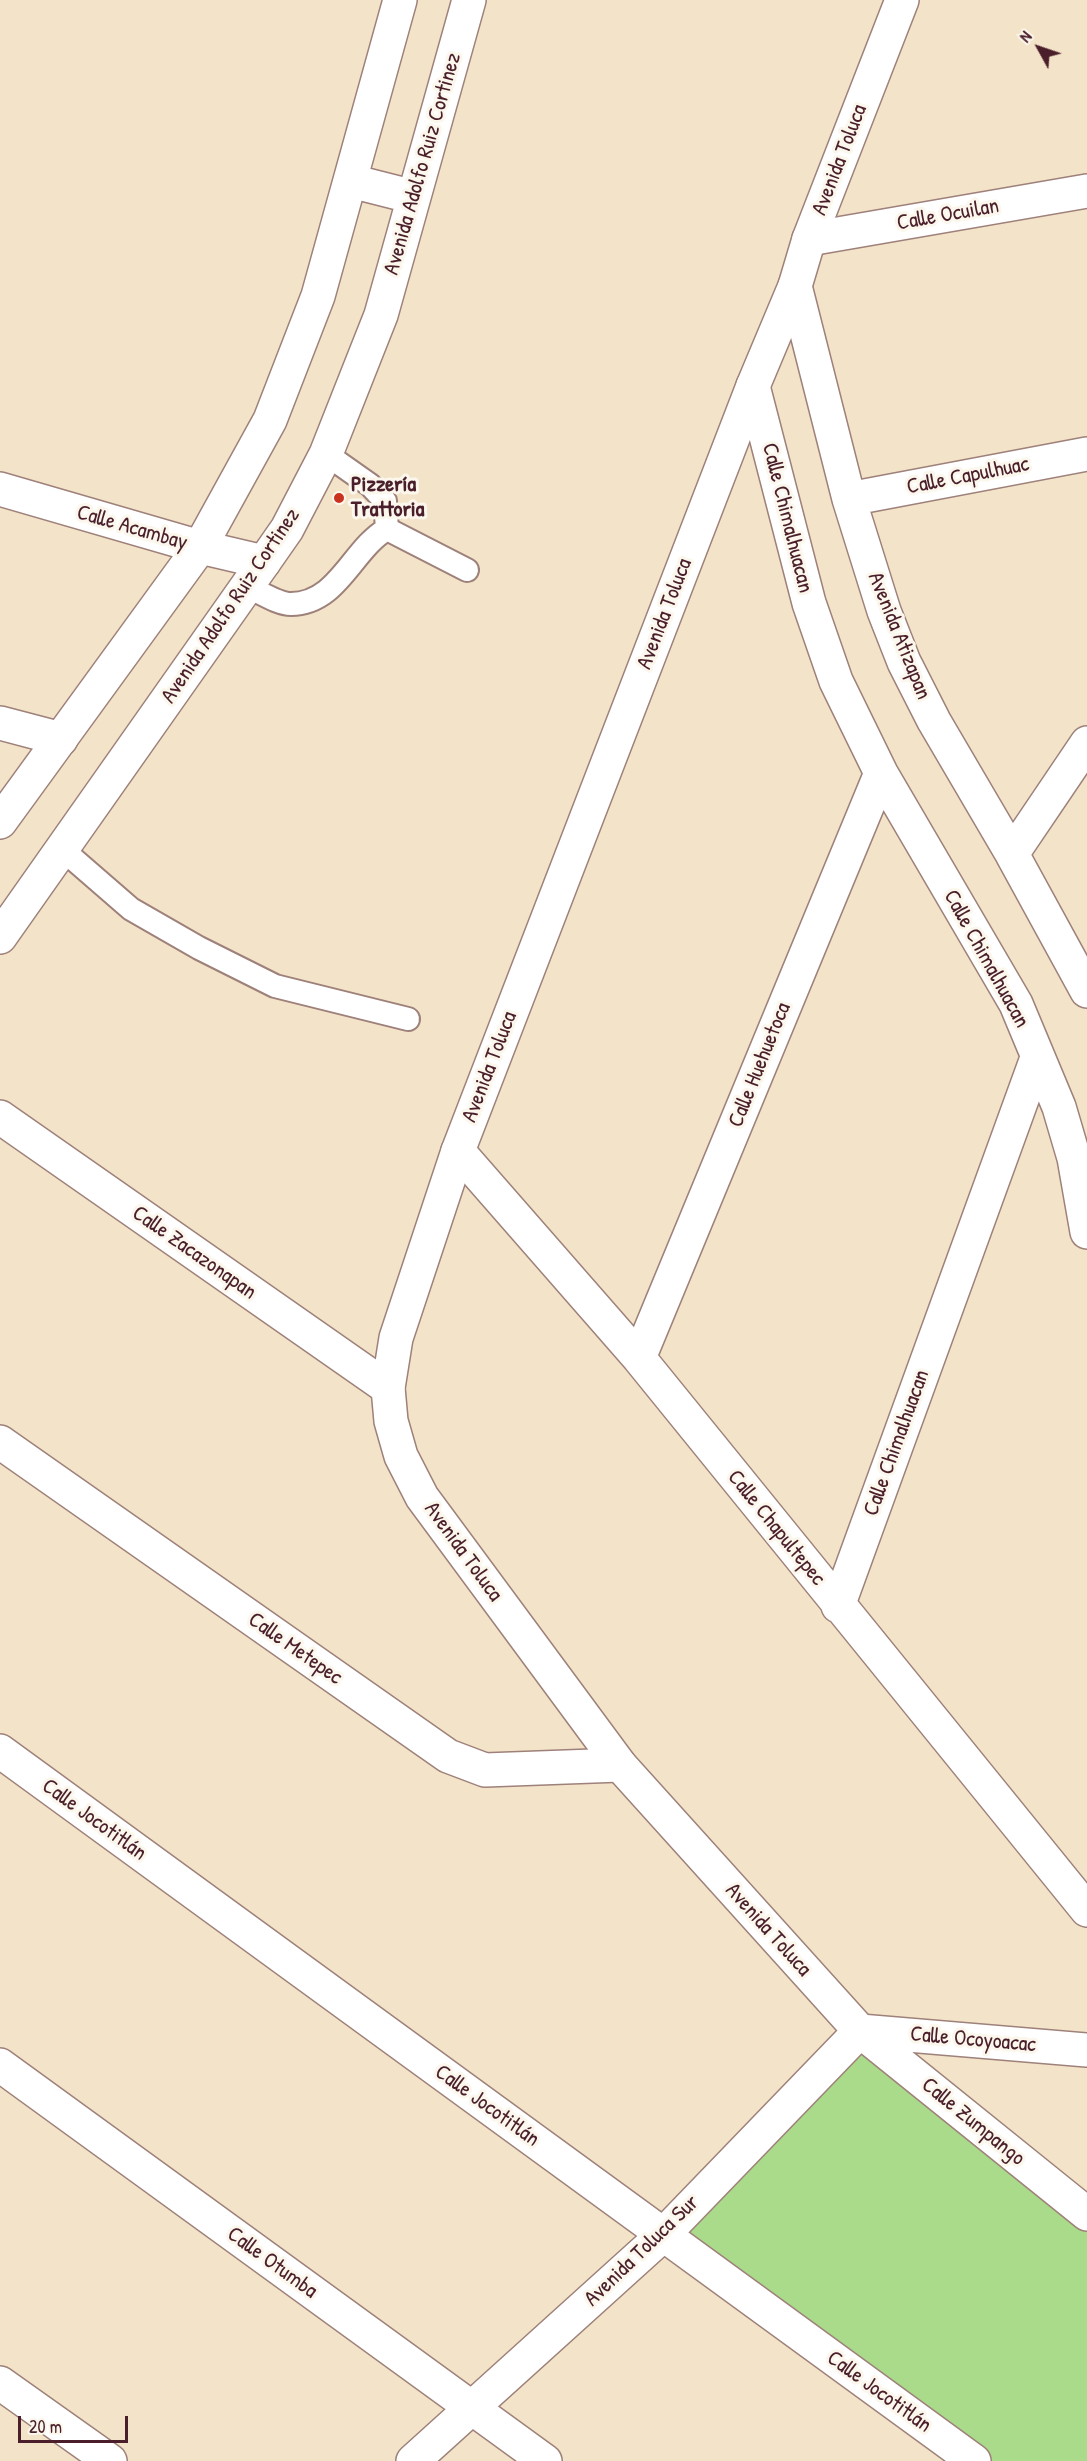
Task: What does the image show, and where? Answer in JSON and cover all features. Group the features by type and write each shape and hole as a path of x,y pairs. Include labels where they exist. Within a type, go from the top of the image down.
{"street":[{"path":"0,822 200,548 270,420 318,296 400,0"},
{"name":"Avenida Adolfo Ruiz Cortinez","path":"0,937 256,575 287,529 326,454 381,315 469,0"},
{"name":"Avenida Toluca","path":"860,2031 620,1765 422,1497 401,1456 391,1421 388,1388 396,1338 458,1151 753,386 795,286 809,239 903,0"},
{"path":"351,181 414,197"},
{"name":"Calle Ocuilan","path":"809,239 1087,191"},
{"name":"Avenida Atizapan","path":"795,286 849,499 884,611 904,662 934,721 1012,854 1087,991"},
{"name":"Calle Chimalhuacan","path":"753,386 809,603 836,681 880,773 1016,1004 1037,1058 838,1606"},
{"name":"Calle Capulhuac","path":"849,499 1087,454"},
{"name":"Calle Acambay","path":"0,489 200,548 256,575"},
{"path":"0,723 61,739"},
{"path":"1012,854 1087,743"},
{"name":"Calle Huehuetoca","path":"639,1358 880,773"},
{"path":"1037,1058 1059,1107 1074,1158 1087,1232"},
{"name":"Calle Zacazonapan","path":"0,1117 388,1388"},
{"name":"Calle Chapultepec","path":"458,1151 639,1358 1087,1910"},
{"name":"Calle Metepec","path":"0,1442 448,1756 485,1770 620,1765"},
{"name":"Calle Jocotitlán","path":"0,1751 974,2461"},
{"name":"Avenida Toluca Sur","path":"413,2461 663,2235 860,2031"},
{"name":"Calle Ocoyoacac","path":"860,2031 1087,2050"},
{"name":"Calle Zumpango","path":"860,2031 1087,2214"},
{"name":"Calle Otumba","path":"0,2065 545,2461"},
{"path":"0,2383 101,2458"}],"lane":[{"path":"326,454 370,485 385,501 387,529"},
{"path":"387,529 467,570"},
{"path":"256,575 290,604 317,599 349,568 375,536 387,529"},
{"path":"63,850 131,909 199,948 275,986 408,1019"}],"green space":[{"path":"860,2031 1087,2214 1087,2461 974,2461 663,2235"}],"place":[{"name":"Pizzería Trattoria","path":"339,498"}]}
